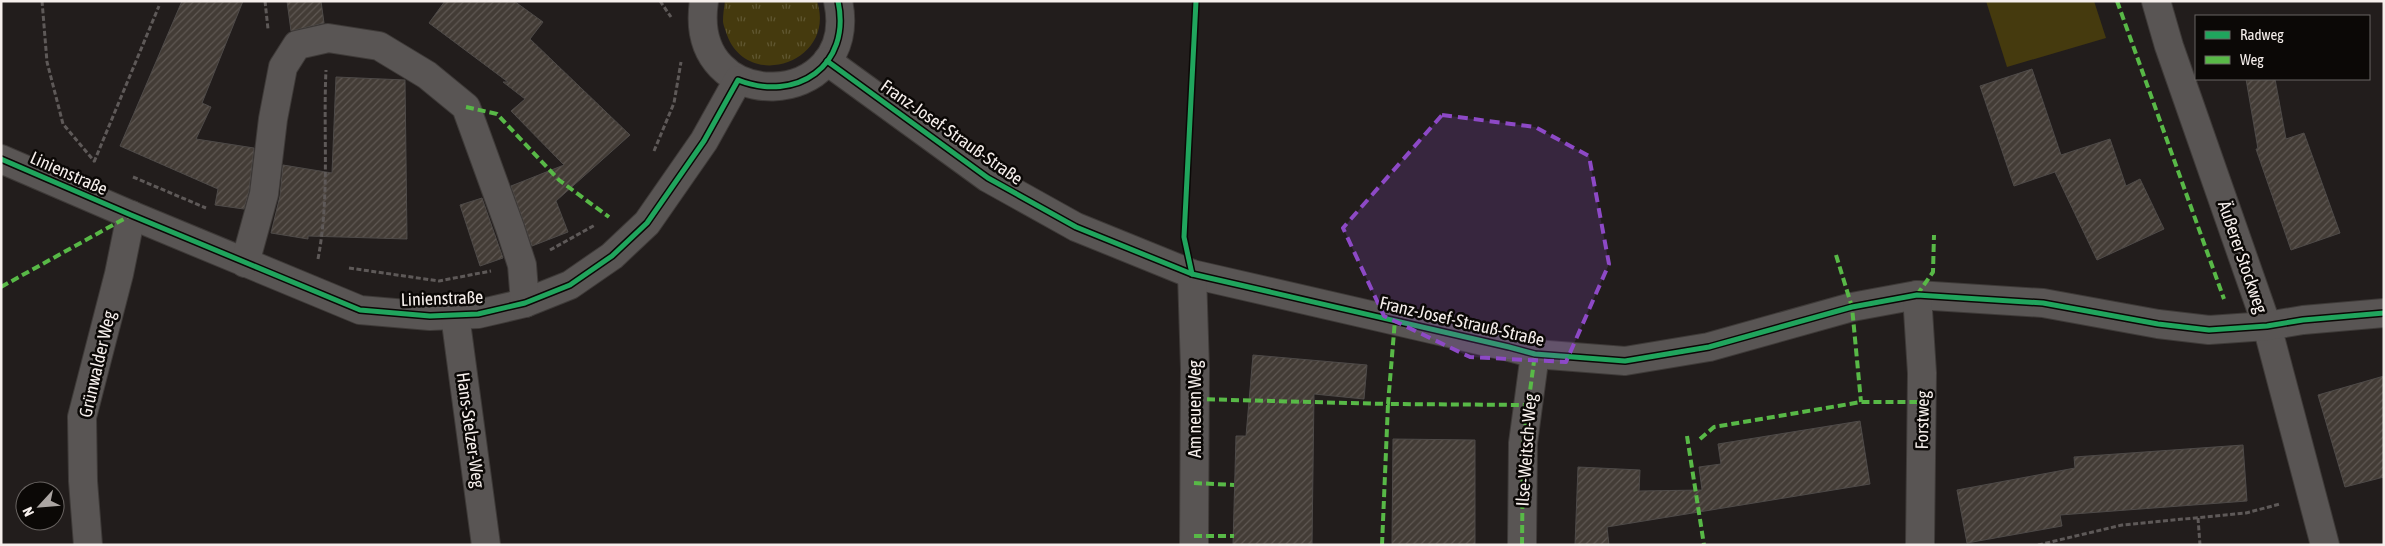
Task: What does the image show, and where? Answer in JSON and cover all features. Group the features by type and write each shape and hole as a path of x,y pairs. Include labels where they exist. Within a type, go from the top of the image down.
{"street":[{"path":"704,1 703,31 715,60 738,80 761,88 786,87 808,78 827,62 835,47 840,30 838,1"},
{"name":"Äußerer Stockweg","path":"2156,1 2169,46 2267,326 2325,545"},
{"path":"245,263 264,194 273,119 283,67 296,45 328,38 379,46 427,75 466,107 522,265 525,303"},
{"name":"Franz-Josef-Strauß-Straße","path":"827,62 988,178 1076,227 1192,274 1499,344 1535,354 1624,361 1709,347 1852,307 1917,295 2044,303 2158,324 2210,330 2267,326 2304,320 2384,313"},
{"name":"Linienstraße","path":"1,159 130,216 360,310 422,316 478,314 525,303 570,286 612,256 647,223 704,141 738,80"},
{"name":"Grünwalder Weg","path":"88,545 83,482 82,417 118,274 130,216"},
{"name":"Am neuen Weg","path":"1192,274 1195,384 1194,545"},
{"name":"Forstweg","path":"1917,295 1922,373 1920,545"},
{"name":"Hans-Stelzer-Weg","path":"455,315 486,545"},
{"name":"Ilse-Weitsch-Weg","path":"1522,545 1523,443 1535,354"}],"path":[{"path":"42,1 47,62 63,124 99,167"},
{"path":"660,1 673,21"},
{"path":"94,162 159,6"},
{"path":"317,264 326,199 324,114 328,38"},
{"path":"654,154 674,103 681,60"},
{"path":"126,176 133,177 186,199 254,231"},
{"path":"130,216 133,177"},
{"path":"346,268 440,280 522,265 601,221"},
{"path":"2038,545 2122,525 2246,513 2312,495"},
{"path":"2198,518 2200,545"}],"highlighted area":[{"path":"1442,115 1535,127 1589,156 1609,264 1566,362 1470,357 1384,316 1343,228"}],"green space":[{"path":"725,1 817,1 820,22 814,40 803,54 787,62 770,65 753,62 738,52 727,35 723,21"},
{"path":"1986,1 2094,1 2106,38 2007,67"}],"building":[{"path":"182,1 243,1 202,103 211,107 196,139 254,148 249,191 244,209 215,205 218,189 120,146"},
{"path":"287,1 321,1 324,23 291,31"},
{"path":"445,1 514,1 543,22 530,39 630,135 556,201 568,232 532,246 511,186 564,165 511,111 525,99 503,82 508,82 429,23"},
{"path":"2032,69 2061,155 2110,139 2126,186 2140,179 2164,229 2097,260 2055,172 2014,186 1980,86"},
{"path":"336,77 405,80 407,239 308,236 308,239 271,233 280,196 283,165 332,173"},
{"path":"2246,80 2275,80 2286,139 2304,133 2340,233 2291,250 2256,149 2258,149"},
{"path":"482,198 503,258 480,266 460,205"},
{"path":"1253,355 1367,365 1364,399 1314,394 1312,545 1233,545 1236,436 1246,436"},
{"path":"2384,376 2384,477 2345,487 2318,395"},
{"path":"1860,421 1870,484 1607,527 1609,545 1575,545 1578,467 1640,470 1639,491 1702,490 1699,467 1721,464 1718,444"},
{"path":"1393,439 1475,440 1475,545 1392,545"},
{"path":"2243,445 2247,501 2060,515 2062,526 1967,543 1957,490 2075,468 2074,457"}],"marked path":[{"path":"2117,1 2224,299"},
{"path":"466,107 497,114 559,180 609,217"},
{"path":"1,287 131,215"},
{"path":"1917,295 1933,272 1934,235"},
{"path":"1836,255 1852,307 1861,402"},
{"path":"1195,399 1388,404 1395,320"},
{"path":"1522,545 1523,443 1535,354"},
{"path":"1700,439 1714,427 1861,402 1922,402"},
{"path":"1382,545 1388,404 1528,405"},
{"path":"1687,436 1704,545"},
{"path":"1194,483 1234,485"},
{"path":"1194,536 1234,536"}],"cycle path":[{"path":"1,159 360,310 430,316 478,314 525,303 570,285 612,256 647,223 704,141 738,80 760,86 780,86 799,82 815,74 828,61 836,44 840,24 838,1"},
{"path":"1192,274 1184,237 1196,1"},
{"path":"827,61 988,178 1076,227 1192,274 1535,354 1625,361 1709,347 1852,307 1917,295 2043,303 2158,324 2209,330 2267,326 2303,320 2384,313"}]}
